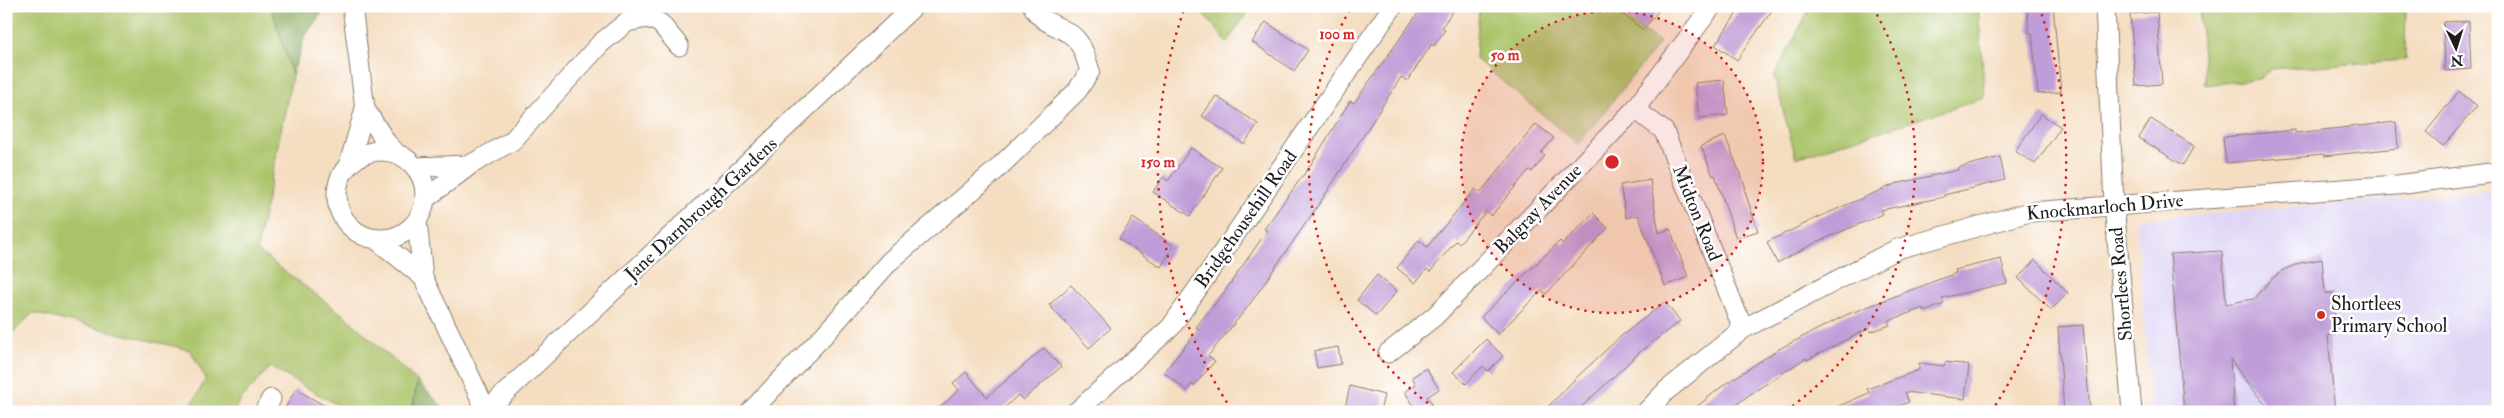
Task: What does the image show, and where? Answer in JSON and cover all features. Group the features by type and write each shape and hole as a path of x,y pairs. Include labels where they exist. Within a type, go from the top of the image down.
{"street":[{"path":"352,6 365,109 349,164 337,183 336,196 340,213 348,227 356,233 377,240 423,277"},
{"name":"Jane Darnbrough Gardens","path":"487,412 914,6"},
{"path":"750,412 824,335 890,261 996,171 1077,91 1090,71 1084,51 1074,37 1046,22 1033,6"},
{"name":"Bridgehousehill Road","path":"1076,412 1171,326 1393,6"},
{"name":"Balgray Avenue","path":"1388,353 1435,316 1635,109 1712,6"},
{"name":"Shortlees Road","path":"2105,6 2114,204 2132,412"},
{"path":"425,199 470,165 512,140 600,43 627,22 648,18 660,23 679,46"},
{"path":"365,109 386,142 397,154 415,166 426,188 425,199 417,221 423,277 487,412"},
{"name":"Midton Road","path":"1635,109 1664,130 1743,329"},
{"path":"349,164 364,155 375,152 397,154"},
{"path":"415,166 470,165"},
{"name":"Knockmarloch Drive","path":"1646,412 1666,391 1743,329 1897,249 2030,212 2114,204 2397,185 2498,172"},
{"path":"377,240 400,235 417,221"}],"shaded area":[{"name":"Shortlees Primary School","path":"2498,191 2498,412 2151,412 2136,219"}],"green space":[{"path":"6,6 271,6 292,76 257,248 260,253 346,317 417,381 412,412 350,412 270,367 241,399 233,412 187,412 206,379 190,350 33,313 6,339"},
{"path":"271,6 327,6 305,36 292,75"},
{"path":"1195,6 1251,6 1227,43"},
{"path":"1479,6 1606,6 1660,42 1578,144 1476,59"},
{"path":"1811,6 1978,6 1985,98 1796,158 1774,76"},
{"path":"2199,6 2406,6 2405,60 2271,69 2259,79 2205,85"},
{"path":"417,381 448,412 412,412"}],"building":[{"path":"1423,6 1456,6 1442,27 1445,30 1434,46 1432,44 1407,81 1401,77 1323,198 1250,304 1208,356 1215,361 1194,386 1192,384 1187,391 1164,372 1199,329 1196,327 1222,295 1267,231 1264,229 1310,166 1350,101 1354,103"},
{"path":"1613,6 1662,6 1643,30"},
{"path":"1742,6 1775,6 1737,60 1715,45"},
{"path":"2027,6 2053,6 2061,92 2038,94 2032,33 2029,33"},
{"path":"2157,12 2162,84 2136,86 2130,14"},
{"path":"2469,21 2471,69 2445,71 2443,22"},
{"path":"1266,22 1308,50 1294,71 1252,42"},
{"path":"1724,80 1728,115 1699,118 1695,83"},
{"path":"2459,91 2477,106 2443,146 2426,132"},
{"path":"1216,96 1258,124 1244,144 1202,116"},
{"path":"2041,114 2061,127 2035,164 2015,151"},
{"path":"2151,119 2194,146 2183,165 2139,138"},
{"path":"2396,122 2398,148 2324,156 2324,154 2226,163 2223,137 2295,130 2295,133"},
{"path":"1536,124 1554,138 1541,153 1545,156 1532,172 1529,170 1491,216 1486,211 1459,244 1456,241 1430,272 1427,269 1415,283 1397,268 1419,240 1427,247 1475,189 1480,193"},
{"path":"1725,136 1746,188 1744,189 1758,231 1736,238 1715,175 1713,176 1701,146"},
{"path":"1191,148 1222,168 1190,216 1153,192 1163,177 1168,181"},
{"path":"2000,157 2005,180 1944,195 1944,197 1881,210 1883,214 1817,242 1777,263 1767,242 1895,184 1958,170 1957,168"},
{"path":"1650,180 1659,233 1670,229 1688,277 1665,286 1638,215 1626,218 1620,185"},
{"path":"1593,213 1608,228 1546,294 1542,290 1498,334 1481,317 1560,241 1563,244"},
{"path":"1133,218 1174,246 1161,267 1119,239"},
{"path":"2222,251 2226,304 2253,299 2275,276 2286,269 2300,263 2322,259 2325,293 2333,293 2336,335 2328,335 2335,412 2274,412 2263,402 2230,359 2234,412 2184,412 2170,254"},
{"path":"2001,259 2007,283 1942,298 1944,304 1924,312 1923,308 1888,321 1890,325 1870,332 1869,328 1807,360 1806,358 1749,395 1727,412 1690,412 1725,384 1779,349 1846,315 1956,273 1955,270"},
{"path":"2035,260 2068,293 2051,310 2018,278"},
{"path":"1377,275 1397,291 1376,316 1357,300"},
{"path":"1071,285 1111,328 1089,348 1049,305"},
{"path":"1665,302 1680,321 1641,351 1576,412 1543,412 1620,337"},
{"path":"2083,325 2090,412 2064,412 2058,327"},
{"path":"1486,339 1503,356 1488,371 1483,366 1466,384 1453,372"},
{"path":"1338,347 1341,364 1317,368 1314,351"},
{"path":"1044,348 1061,367 1023,400 1018,395 1000,412 935,412 959,390 953,383 966,372 987,397"},
{"path":"1945,362 1969,365 1965,399 1905,392 1909,402 1884,412 1825,412 1869,393 1867,389 1919,370 1919,363 1944,366"},
{"path":"1426,368 1439,389 1427,397 1432,404 1418,412 1405,392 1416,384 1412,377"},
{"path":"1350,386 1384,395 1380,412 1344,412"},
{"path":"296,389 335,412 283,412"}],"place":[{"name":"Shortlees Primary School","path":"2321,315"}]}
